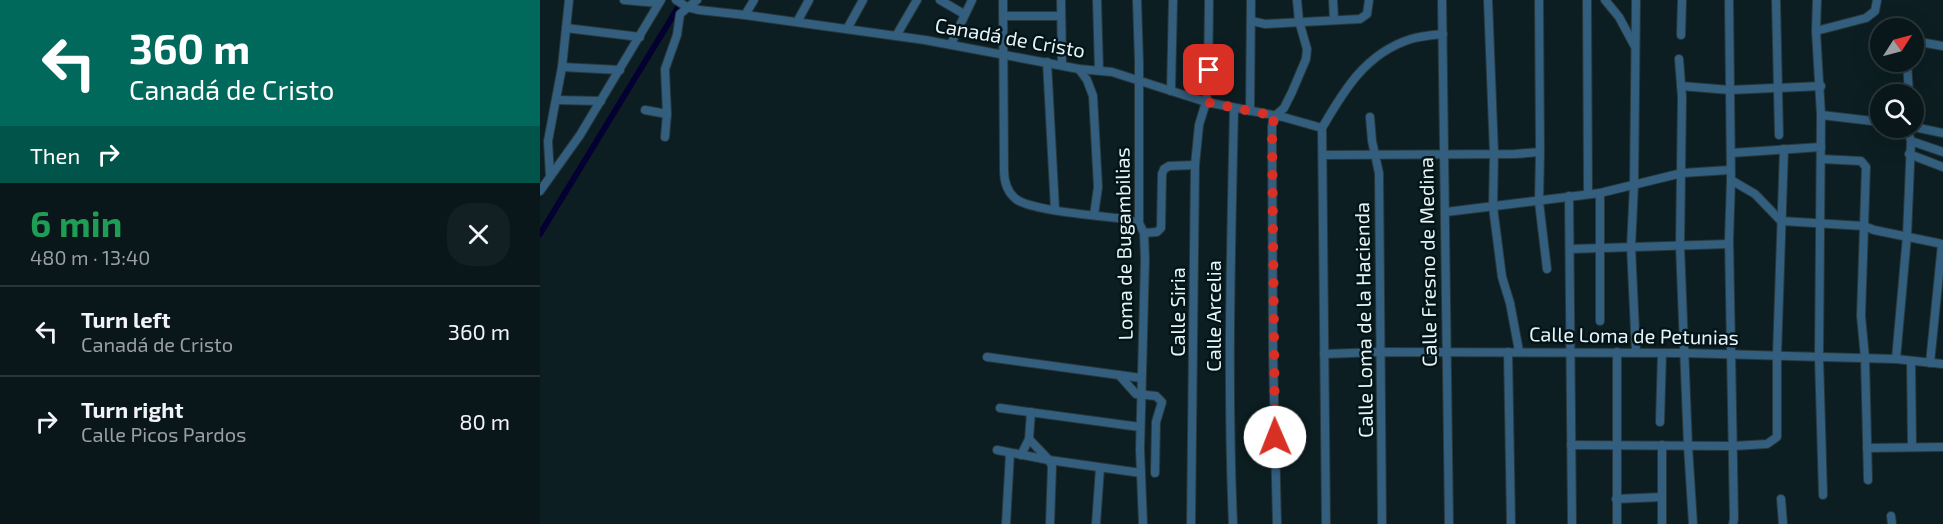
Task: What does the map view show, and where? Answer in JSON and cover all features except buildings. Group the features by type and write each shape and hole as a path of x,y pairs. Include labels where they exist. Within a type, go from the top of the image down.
{"street":[{"path":"545,180 548,141 562,67 569,0"},
{"path":"540,191 545,180 571,149 621,70 660,2 624,0"},
{"path":"665,137 667,114 665,69 677,35 682,4 697,0"},
{"path":"745,15 754,0"},
{"path":"796,22 809,0"},
{"path":"847,29 863,0"},
{"path":"896,36 917,0"},
{"path":"940,0 964,14"},
{"path":"951,44 972,0"},
{"path":"1003,0 1004,179 1010,193 1015,199 1030,206 1139,223"},
{"path":"1061,0 1062,65"},
{"path":"1097,0 1099,70"},
{"name":"Loma de Bugambilias","path":"1137,0 1139,223 1144,233 1144,329 1140,395 1143,524"},
{"path":"1171,91 1173,0"},
{"name":"Calle Siria","path":"1191,524 1195,165 1198,125 1206,102 1209,0"},
{"path":"1250,111 1251,0"},
{"path":"1276,524 1272,126 1275,116 1284,108 1306,59 1297,0"},
{"path":"1333,0 1334,19"},
{"path":"1252,21 1265,24 1360,19 1365,17 1369,11 1369,0"},
{"name":"Calle Fresno de Medina","path":"1442,0 1449,524"},
{"path":"1488,0 1494,153 1493,207 1502,277 1510,303 1519,351"},
{"path":"1539,0 1539,202 1547,269"},
{"path":"1587,0 1588,194"},
{"path":"1605,0 1626,27 1635,47"},
{"path":"1635,0 1634,185 1631,247 1636,352"},
{"path":"1680,35 1682,0"},
{"path":"1729,0 1731,153 1729,244 1734,519 1732,524"},
{"path":"1776,0 1779,135"},
{"path":"1817,0 1816,31 1821,86 1819,357 1823,495"},
{"path":"1816,31 1866,18 1875,11 1876,0"},
{"name":"Canadá de Cristo","path":"682,4 699,10 951,44 1079,69 1099,70 1126,76 1206,102 1275,116 1322,129"},
{"path":"1004,16 1061,16"},
{"path":"566,28 640,37"},
{"path":"1326,524 1321,231 1322,129 1343,91 1369,63 1395,45 1414,38 1443,34"},
{"path":"1924,43 1943,46"},
{"path":"1678,59 1682,97 1680,246 1693,524"},
{"path":"1047,62 1055,209"},
{"path":"562,67 621,70"},
{"path":"1079,69 1087,80 1093,96 1098,187 1094,216"},
{"path":"1681,86 1730,90 1821,86"},
{"path":"556,100 601,101"},
{"name":"Calle Arcelia","path":"1233,524 1230,471 1234,108"},
{"path":"645,110 667,114"},
{"path":"1821,115 1870,121"},
{"name":"Calle Loma de la Hacienda","path":"1370,117 1372,141 1379,173 1382,524"},
{"path":"1924,129 1943,133"},
{"path":"1896,359 1907,236 1910,138"},
{"path":"1911,141 1943,152"},
{"path":"1731,153 1821,147"},
{"path":"1571,445 1733,446 1772,442 1777,437 1777,355 1784,149"},
{"path":"1323,155 1540,152"},
{"path":"1909,154 1943,167"},
{"path":"1821,159 1861,161 1866,167 1861,316 1865,358 1868,480"},
{"path":"1144,233 1157,232 1161,228 1162,171 1169,166 1195,165"},
{"path":"1446,212 1600,193 1682,173 1730,170"},
{"path":"1731,180 1755,194 1781,221 1864,226 1942,244 1930,363"},
{"path":"1600,193 1600,321"},
{"path":"1569,196 1572,524"},
{"path":"1571,249 1729,244"},
{"path":"1508,352 1511,524"},
{"path":"1617,352 1617,524"},
{"name":"Calle Loma de Petunias","path":"1324,354 1636,352 1896,359 1943,364"},
{"path":"1660,422 1662,353"},
{"path":"987,357 1141,378"},
{"path":"1911,361 1912,446"},
{"path":"1119,375 1130,389 1140,395 1156,396 1162,402 1156,422 1155,473"},
{"path":"1000,408 1140,427"},
{"path":"1021,455 1029,439 1031,412"},
{"path":"1029,439 1049,460 1053,478 1050,524"},
{"path":"1662,446 1662,524"},
{"path":"1867,448 1943,447"},
{"path":"997,450 1141,473"},
{"path":"1006,524 1010,453"},
{"path":"1096,524 1100,468"},
{"path":"1616,499 1662,497"},
{"path":"1781,499 1783,524"}],"waterway":[{"path":"540,234 682,1"}],"route":[{"path":"1209,70 1206,102 1275,116 1272,126 1275,437"}]}
